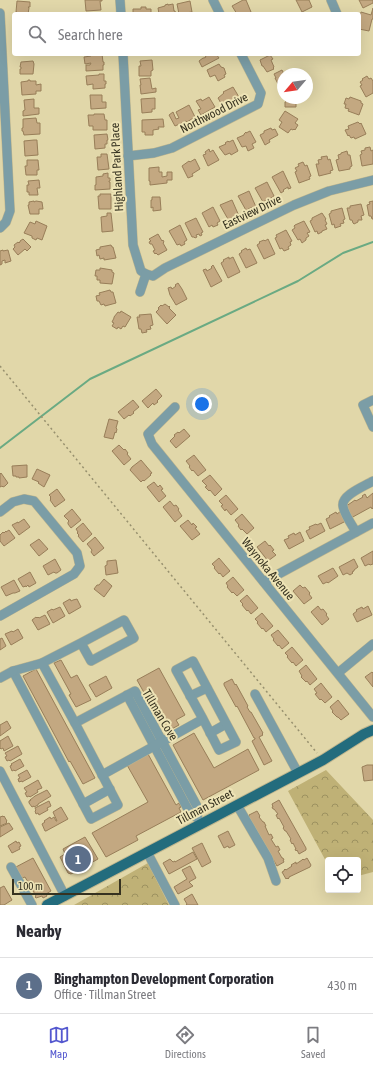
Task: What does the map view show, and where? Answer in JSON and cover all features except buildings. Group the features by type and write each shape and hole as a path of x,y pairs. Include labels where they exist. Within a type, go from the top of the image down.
{"main road":[{"name":"Tillman Street","path":"47,905 147,852 199,820 237,805 323,760 364,734 373,730"}],"street":[{"path":"120,0 121,12"},
{"path":"213,0 219,12"},
{"path":"330,0 336,12"},
{"path":"0,13 10,212 6,222 0,228"},
{"name":"Highland Park Place","path":"123,56 133,245 141,271 146,274"},
{"name":"Northwood Drive","path":"128,156 154,153 172,148 258,104 261,93 242,56"},
{"name":"Eastview Drive","path":"146,274 153,276 165,268 294,204 330,190 373,180"},
{"path":"140,292 146,274"},
{"path":"373,400 363,405 373,427"},
{"name":"Waynoka Avenue","path":"175,407 148,434 152,444 373,717"},
{"path":"356,532 343,508 342,503 348,495 373,481"},
{"path":"0,512 13,502 24,499 34,501 77,553 80,566 74,574 0,616"},
{"path":"264,582 373,523"},
{"path":"0,678 13,671 42,663 124,620 134,638 91,661 81,643"},
{"path":"338,673 373,644"},
{"path":"193,661 207,688 236,742 219,750 176,670 193,661"},
{"path":"13,671 91,819 118,805 42,663"},
{"path":"190,696 207,688"},
{"name":"Tillman Cove","path":"135,691 199,810 199,820 191,814 127,695 135,691"},
{"path":"255,694 298,773"},
{"path":"75,723 127,695"},
{"path":"102,775 202,719"},
{"path":"210,733 226,724"},
{"path":"166,768 174,763"},
{"path":"0,772 65,896"},
{"path":"83,804 110,789"},
{"path":"237,805 268,858 276,881"},
{"path":"147,852 175,905"},
{"path":"11,867 32,905"}],"path":[{"path":"0,366 323,760"}],"green space":[{"path":"326,770 373,820 373,872 361,875 361,857 325,857 325,859 288,791"},
{"path":"148,863 169,905 74,905"}],"waterway":[{"path":"0,448 90,379 298,281 343,253 373,242"}],"place":[{"name":"Binghampton Development Corporation","path":"78,859"}]}
